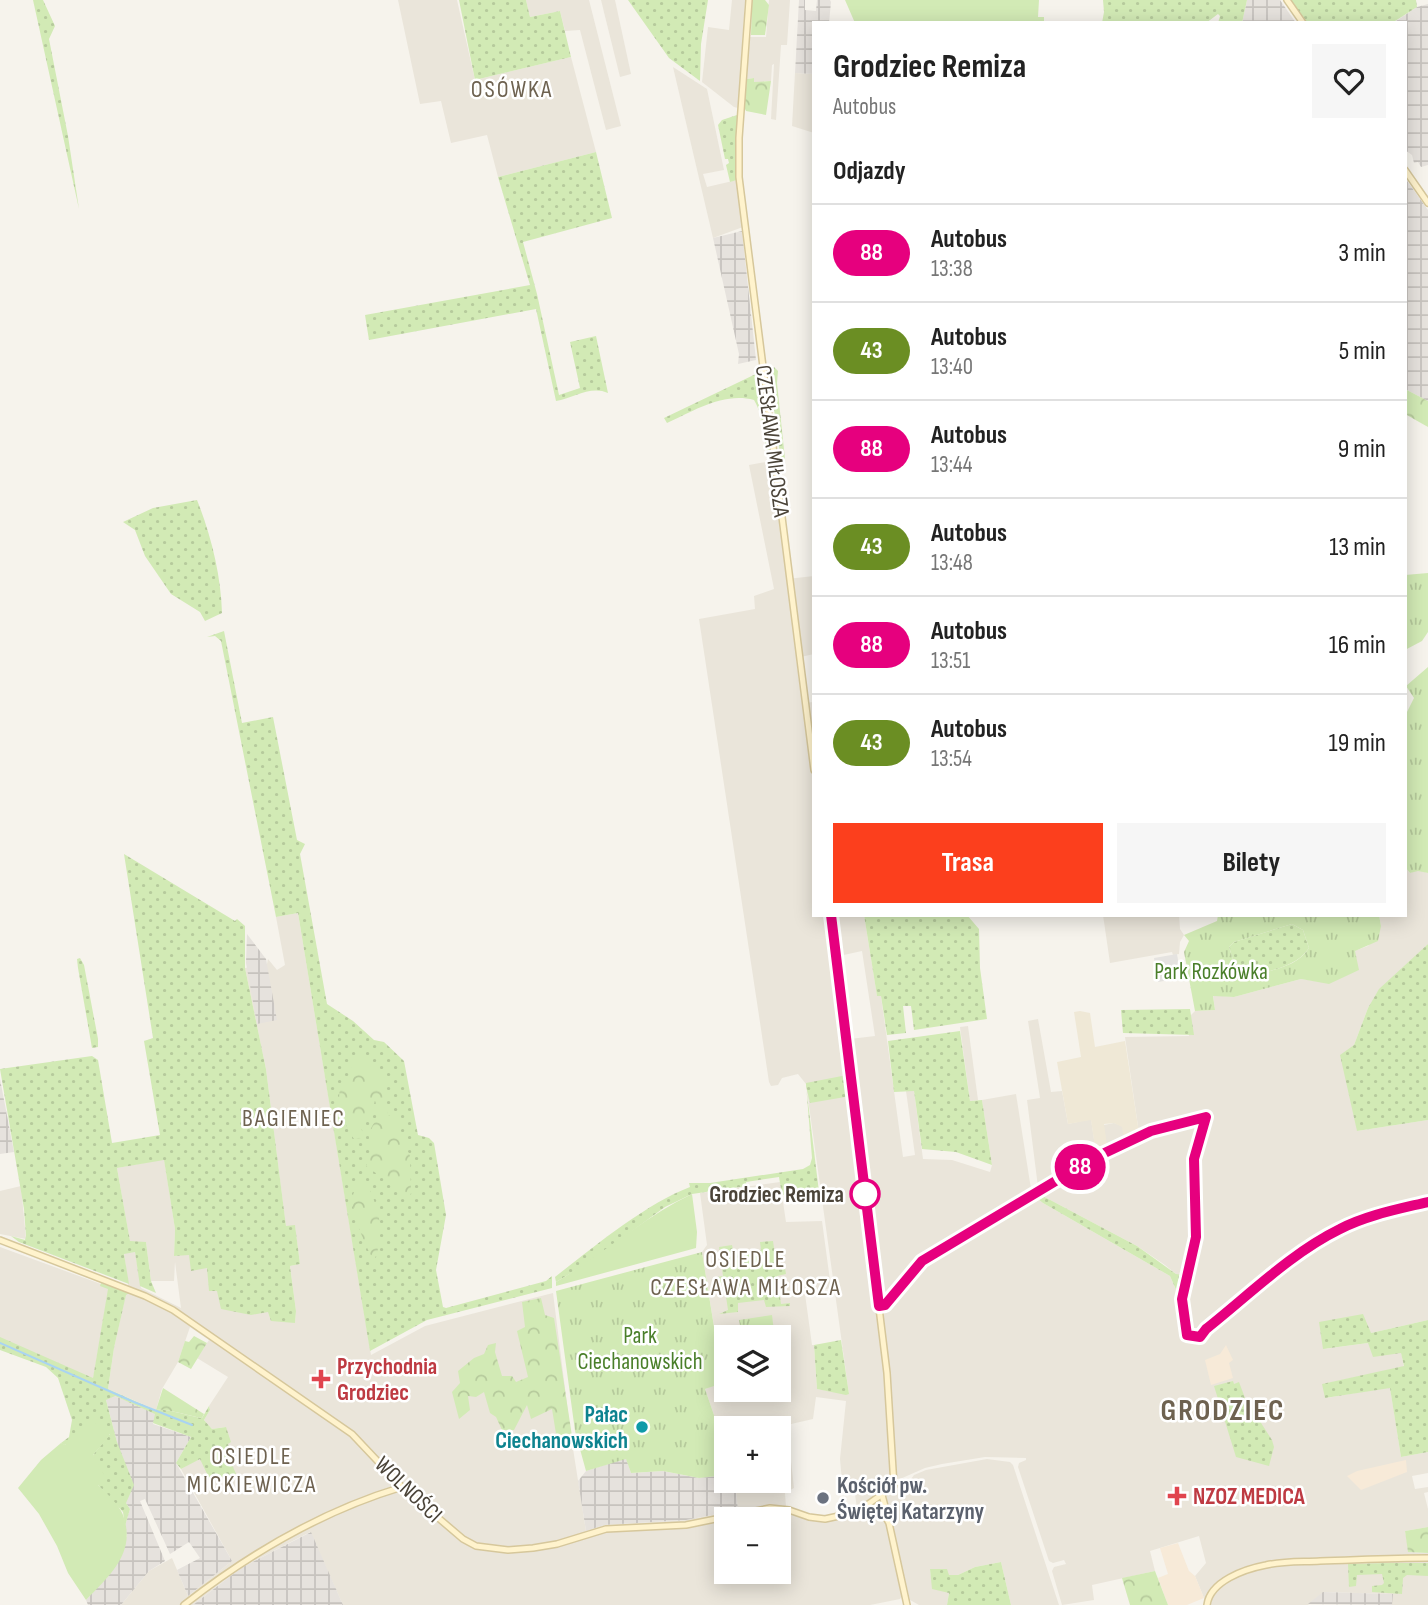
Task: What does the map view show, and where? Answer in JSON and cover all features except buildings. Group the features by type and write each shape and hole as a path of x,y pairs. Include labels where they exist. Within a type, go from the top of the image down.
{"street":[{"name":"CZESŁAWA MIŁOSZA","path":"749,0 739,164 742,203 812,753"},
{"path":"1287,0 1302,21"},
{"path":"1407,173 1428,203"},
{"name":"WOLNOŚCI","path":"831,917 888,1382 894,1486 864,1507 864,1510"},
{"name":"WOLNOŚCI","path":"0,1240 143,1295 172,1309 352,1434 401,1487 469,1543 484,1548 508,1550 545,1547 606,1529 691,1524 770,1508 825,1519 864,1510 877,1510 884,1514"},
{"path":"184,1605 248,1557 355,1504 401,1487"},
{"path":"882,1494 886,1510 884,1514 889,1523 909,1604"},
{"path":"1207,1605 1210,1593 1225,1581 1265,1565 1428,1558"}],"shaded area":[{"path":"398,0 457,0 475,80 571,57 596,152 498,177 487,135 451,143 441,101 420,104"},
{"path":"526,0 589,0 621,126 606,130 580,30 565,31 560,11 530,17"},
{"path":"601,0 615,0 631,74 620,77"},
{"path":"732,0 745,0 738,108 702,82 708,27 729,30"},
{"path":"769,0 790,0 787,45 781,45 776,120 771,119 774,64 771,81 764,83 753,82 753,78 747,79 749,37 766,37"},
{"path":"799,0 805,0 805,10 816,11 817,0 830,0 829,21 812,21 812,74 795,73"},
{"path":"1247,0 1280,0 1295,21 1242,21"},
{"path":"1428,4 1428,165 1421,167 1418,162 1414,163 1412,155 1407,151 1407,21 1396,21 1417,7"},
{"path":"673,67 707,89 724,170 703,174 707,187 737,180 743,227 713,238"},
{"path":"795,73 812,74 812,132 792,126"},
{"path":"1407,181 1428,210 1428,401 1407,390"},
{"path":"742,231 756,360 738,364 739,354 713,238"},
{"path":"766,462 774,487 787,579 812,576 812,654 796,658 802,703 812,702 812,917 864,917 877,996 881,996 903,1157 915,1155 906,1091 914,1091 923,1159 952,1160 990,1172 992,1165 982,1100 1016,1094 1031,1189 1038,1187 1027,1100 1040,1098 1028,1021 1038,1019 1051,1092 1062,1091 1068,1124 1091,1119 1096,1153 1103,1145 1104,1125 1114,1123 1139,1133 1125,1037 1189,1036 1187,1019 1195,1011 1215,1010 1213,995 1234,997 1301,979 1329,983 1358,970 1354,951 1368,946 1381,926 1379,917 1407,917 1407,869 1410,873 1418,870 1428,873 1428,944 1368,1008 1354,1045 1357,1131 1428,1120 1428,1320 1371,1333 1324,1349 1368,1343 1401,1352 1404,1367 1323,1384 1326,1398 1390,1387 1401,1457 1428,1452 1428,1473 1412,1476 1415,1489 1428,1487 1428,1492 1424,1493 1428,1509 1428,1527 1405,1531 1409,1552 1428,1553 1428,1605 1392,1605 1392,1594 1324,1592 1308,1605 1204,1605 1195,1576 1206,1563 1199,1536 1150,1551 1155,1571 1092,1585 1094,1600 1062,1605 1052,1571 1054,1567 1066,1564 1064,1560 1053,1563 1049,1561 1018,1467 1026,1458 985,1457 942,1464 900,1479 896,1478 893,1460 890,1460 889,1486 857,1508 854,1488 843,1489 842,1481 840,1459 846,1401 816,1397 813,1419 791,1424 791,1416 714,1416 705,1389 714,1386 714,1402 791,1402 791,1325 714,1326 702,1252 707,1245 700,1193 780,1182 786,1222 822,1221 831,1288 805,1294 814,1345 817,1389 849,1394 806,1084 798,1074 782,1078 778,1085 771,1086 769,1082 699,619 755,609 754,596 774,589 749,465","holes":["862,951 875,1036 850,1039 839,956","1039,1194 1137,1246 1176,1274 1176,1290 1170,1276 1035,1197"]},
{"path":"298,913 371,1355 425,1326 553,1293 586,1531 603,1525 686,1520 714,1515 714,1584 791,1584 791,1513 825,1521 867,1512 881,1515 886,1522 903,1595 900,1599 870,1605 343,1605 310,1532 241,1568 193,1605 121,1605 149,1571 172,1558 188,1596 232,1561 181,1469 200,1458 229,1458 225,1427 212,1429 204,1420 210,1410 209,1406 228,1377 197,1358 209,1340 190,1327 178,1362 162,1389 156,1410 108,1389 128,1284 124,1253 135,1252 141,1288 181,1308 175,1262 174,1281 151,1281 146,1242 130,1242 117,1168 164,1159 175,1229 174,1256 189,1254 295,1323 290,1266 300,1264 295,1226 286,1227 266,1069 245,968 267,964 268,959 277,970 285,965 276,917"},
{"path":"1103,917 1179,917 1180,929 1184,935 1179,954 1173,955 1172,952 1110,963"},
{"path":"247,934 266,959 277,1020 257,1024 246,963"},
{"path":"1177,954 1181,978 1158,982 1154,958"},
{"path":"1074,1012 1090,1013 1095,1047 1125,1041 1139,1133 1124,1140 1122,1127 1114,1123 1104,1124 1107,1145 1103,1145 1103,1150 1096,1154 1091,1120 1068,1124 1057,1062 1081,1057"},
{"path":"968,1026 978,1100 970,1101 960,1027"},
{"path":"0,1079 14,1152 0,1154"},
{"path":"21,1186 26,1239 0,1234 0,1191"},
{"path":"0,1247 109,1287 93,1379 0,1338"},
{"path":"1226,1345 1233,1360 1229,1363 1233,1378 1211,1385 1205,1360 1220,1354"},
{"path":"110,1396 156,1414 153,1424 191,1437 176,1463 232,1561 188,1596 177,1570 200,1558 189,1542 170,1554 145,1499 140,1501 165,1561 149,1571 121,1605 88,1605 86,1600 98,1586 127,1536 125,1526 130,1509 126,1503 117,1442 106,1400"},
{"path":"626,1458 631,1473 663,1471 699,1478 714,1476 714,1493 736,1493 738,1507 714,1507 714,1515 686,1520 604,1525 586,1531 578,1481 586,1471"},
{"path":"987,1459 1010,1462 1013,1465 1059,1605 1011,1605 1001,1562 975,1567 958,1575 930,1570 931,1577 949,1593 947,1605 919,1605 910,1600 886,1500 887,1493 900,1484 911,1485 914,1475 926,1470"},
{"path":"1406,1460 1407,1472 1361,1490 1347,1476 1357,1471"},
{"path":"791,1461 794,1488 791,1490"},
{"path":"736,1493 785,1493 786,1507 738,1507"},
{"path":"311,1532 343,1605 193,1605 241,1568"},
{"path":"1178,1543 1204,1598 1187,1605 1168,1605 1158,1578 1168,1574 1160,1548"},
{"path":"1323,1592 1393,1594 1392,1605 1308,1604"}],"green space":[{"path":"33,0 43,0 55,26 49,39 79,209"},
{"path":"459,0 526,0 530,17 560,11 571,57 475,80"},
{"path":"628,0 708,0 701,44 700,81 669,58"},
{"path":"752,0 765,0 769,5 765,35 751,35"},
{"path":"845,0 1039,0 1038,17 1044,17 1044,21 854,21"},
{"path":"1103,0 1247,0 1242,21 1219,21 1218,14 1209,21 1102,21"},
{"path":"1287,0 1416,0 1417,7 1395,21 1302,21"},
{"path":"754,78 754,82 771,81 766,115 746,111 744,107 747,79"},
{"path":"737,115 737,180 730,182 726,165 729,163 728,159 725,159 718,125 722,120"},
{"path":"596,152 612,218 523,242 559,395 580,388 570,342 596,336 608,393 595,390 556,401 536,309 369,340 365,315 530,285 498,177"},
{"path":"774,367 778,371 785,459 782,470 769,371"},
{"path":"760,372 775,475 768,459 761,419 754,400 742,398 720,401 667,423 664,418"},
{"path":"1407,390 1428,401 1428,427 1407,415"},
{"path":"197,500 214,555 222,613 205,621 200,612 171,594 145,556 135,530 123,522 153,508"},
{"path":"1428,573 1428,632 1422,641 1407,649 1407,575"},
{"path":"224,631 242,723 273,717 297,840 305,844 300,854 327,1004 353,1021 374,1040 384,1042 404,1061 418,1135 429,1138 434,1143 446,1215 436,1270 443,1307 546,1281 552,1276 552,1288 427,1320 370,1351 298,913 276,917 221,641 215,636 207,637"},
{"path":"1428,667 1428,873 1410,873 1407,869 1407,712 1414,698 1407,685"},
{"path":"124,854 245,926 245,968 266,1069 286,1226 295,1225 300,1264 290,1266 295,1323 271,1321 268,1312 251,1315 221,1309 217,1291 209,1291 207,1268 191,1271 189,1255 174,1256 175,1229 164,1160 117,1168 130,1241 146,1242 151,1281 156,1293 140,1286 135,1252 124,1254 129,1284 19,1242 11,1236 25,1240 26,1236 24,1209 0,1069 92,1056 98,1060 112,1143 160,1135 144,1041 153,1038"},
{"path":"864,917 969,917 979,929 980,968 987,1019 914,1030 911,1006 903,1006 906,1033 887,1035 881,996 877,996"},
{"name":"Park Rozkówka","path":"1218,917 1379,917 1381,926 1378,941 1355,951 1359,970 1329,984 1301,979 1234,997 1213,996 1215,1010 1195,1011 1184,952 1189,941 1184,935 1217,921","holes":["1292,924 1303,930 1309,948 1288,965 1243,978 1238,975 1229,947 1234,942"]},
{"path":"1292,924 1303,930 1309,948 1303,955 1279,968 1243,978 1238,975 1229,947 1234,942"},
{"path":"1428,944 1428,1120 1357,1131 1340,1055 1354,1045 1368,1008 1379,989"},
{"path":"80,958 84,965 98,1047 92,1048 78,968 77,959"},
{"path":"1190,1009 1194,1035 1123,1033 1121,1010"},
{"path":"960,1031 970,1101 982,1100 992,1165 956,1152 922,1149 914,1091 894,1092 888,1041"},
{"path":"359,1056 384,1079 388,1115 399,1118 404,1127 399,1131 410,1156 410,1196 404,1198 398,1189 366,1166 370,1154 370,1133 377,1114 375,1100 372,1113 359,1120 364,1138 354,1139 342,1115 340,1089 350,1077 353,1061"},
{"path":"847,1075 851,1096 810,1103 806,1083"},
{"path":"806,1090 819,1192 782,1195 779,1177 746,1182 747,1186 692,1194 665,1207 588,1263 556,1282 555,1277 603,1240 656,1204 690,1187 689,1183 710,1183 803,1169 810,1165 812,1158"},
{"path":"361,1180 366,1182 371,1192 379,1221 380,1240 374,1261 354,1211 353,1195"},
{"path":"692,1194 697,1232 696,1248 556,1286 556,1282 640,1225"},
{"path":"1039,1194 1137,1246 1176,1274 1183,1275 1177,1292 1170,1276 1043,1203 1034,1196"},
{"path":"773,1241 777,1269 785,1268 786,1274 777,1276 781,1304 790,1303 790,1306 766,1307 764,1300 738,1303 738,1312 719,1314 728,1310 724,1283 718,1283 717,1277 723,1276 719,1247 732,1245 734,1254 761,1250 760,1242"},
{"name":"Park Ciechanowskich","path":"702,1252 714,1327 714,1386 705,1389 714,1416 714,1476 699,1478 663,1471 631,1473 626,1459 586,1471 575,1431 556,1291"},
{"path":"101,1283 129,1293 126,1295 114,1348 108,1389 155,1410 202,1418 209,1406 210,1410 204,1420 212,1429 226,1427 231,1442 228,1444 232,1456 229,1458 237,1476 209,1478 200,1459 181,1469 176,1463 191,1437 153,1423 155,1414 115,1396 106,1400 117,1442 134,1485 126,1503 130,1509 125,1526 123,1512 98,1485 93,1455 110,1434 64,1445 61,1443 69,1437 72,1420 58,1378 46,1367 0,1350 0,1337 93,1378 108,1289 100,1286"},
{"path":"541,1298 545,1315 554,1318 572,1436 557,1440 552,1409 531,1419 527,1405 514,1430 502,1430 496,1417 490,1413 484,1392 476,1397 468,1396 470,1410 459,1419 452,1392 460,1383 458,1371 474,1358 484,1354 488,1345 496,1343 495,1352 502,1376 512,1376 516,1382 528,1377 517,1331 525,1327 522,1302"},
{"path":"1363,1314 1371,1333 1428,1320 1428,1452 1401,1457 1390,1388 1325,1398 1322,1384 1404,1366 1401,1353 1373,1357 1368,1343 1323,1349 1319,1322"},
{"path":"772,1315 773,1325 740,1325 739,1320"},
{"path":"194,1336 207,1343 191,1369 178,1362 185,1341 189,1342"},
{"path":"841,1340 849,1394 846,1395 817,1389 814,1345"},
{"path":"1233,1381 1234,1384 1239,1382 1245,1398 1272,1440 1274,1447 1269,1466 1236,1457 1214,1386"},
{"path":"163,1388 204,1414 202,1418 156,1410"},
{"path":"91,1419 110,1435 93,1455 105,1476 98,1485 123,1515 126,1541 124,1552 112,1573 86,1600 68,1573 39,1514 18,1488 41,1460 61,1443 65,1445"},
{"path":"1428,1527 1428,1553 1408,1552 1405,1531"},
{"path":"1001,1562 1011,1605 947,1605 949,1593 932,1589 930,1569 947,1569 949,1575 958,1575 975,1567"},
{"path":"1428,1563 1428,1576 1407,1575 1403,1578 1402,1594 1372,1592 1372,1586 1384,1583 1382,1574 1357,1575 1356,1586 1349,1587 1348,1564"},
{"path":"1155,1571 1168,1605 1130,1605 1122,1578"}],"waterway":[{"path":"0,1343 192,1425"}],"bus line":[{"name":"88","path":"831,917 879,1306 885,1305 922,1261 1094,1158 1167,1125 1206,1117 1194,1159 1196,1237 1182,1299 1187,1335 1200,1337 1206,1329 1310,1246 1347,1225 1428,1202"}],"place":[{"name":"Grodziec Remiza","path":"865,1194"},
{"name":"Przychodnia Grodziec","path":"321,1379"},
{"name":"Pałac Ciechanowskich","path":"642,1427"},
{"name":"NZOZ MEDICA","path":"1177,1496"},
{"name":"Kościół pw. Świętej Katarzyny","path":"823,1498"}],"district":[{"name":"OSÓWKA","path":"512,89"},
{"name":"BAGIENIEC","path":"294,1118"},
{"name":"OSIEDLE CZESŁAWA MIŁOSZA","path":"746,1273"},
{"name":"GRODZIEC","path":"1223,1410"},
{"name":"OSIEDLE MICKIEWICZA","path":"252,1470"}]}
